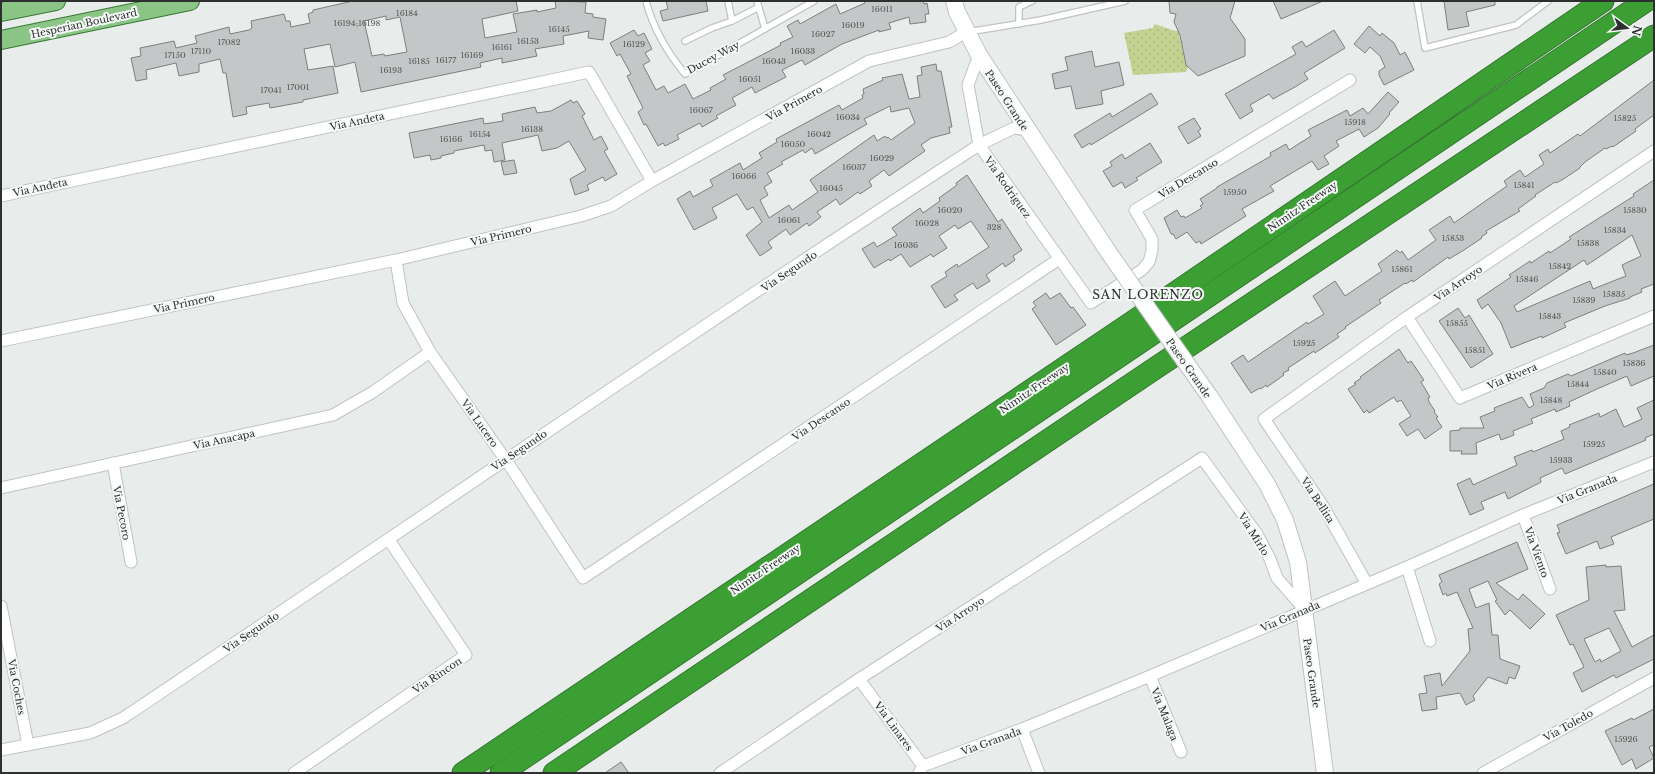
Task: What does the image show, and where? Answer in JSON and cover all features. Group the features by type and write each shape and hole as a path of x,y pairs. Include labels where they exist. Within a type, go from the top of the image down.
{"highway":[{"path":"501,773 1646,1"},
{"name":"Nimitz Freeway","path":"463,773 1131,323 1597,4"},
{"path":"554,773 1164,362 1654,36"}],"main road":[{"path":"2,11 56,1"},
{"name":"Hesperian Boulevard","path":"1,40 190,1"}],"street":[{"name":"Paseo Grande","path":"954,1 957,12 978,55 1109,253 1210,398 1267,484 1285,520 1298,562 1326,773"},
{"name":"Via Primero","path":"1,341 396,260 580,216 611,206 652,181 869,62 949,42 966,32"},
{"name":"Via Rodriguez","path":"978,55 968,85 979,145 1091,304"},
{"name":"Via Andeta","path":"1,196 589,72 652,181"},
{"name":"Via Descanso","path":"1091,304 1142,270 1150,262 1152,240 1135,210 1350,80"},
{"name":"Via Segundo","path":"1,750 90,733 123,718 389,540 505,459 979,145 1014,128 1027,130"},
{"name":"Via Arroyo","path":"1264,419 1407,317 1654,151"},
{"name":"Via Descanso","path":"583,578 1059,259"},
{"name":"Via Lucero","path":"396,260 403,303 430,352 505,459 583,578"},
{"name":"Via Rivera","path":"1407,317 1460,398 1654,316"},
{"name":"Via Anacapa","path":"1,488 333,416 373,392 430,352"},
{"name":"Via Bellita","path":"1264,419 1323,506 1367,584"},
{"name":"Via Arroyo","path":"720,773 859,679 1202,458"},
{"name":"Via Mirlo","path":"1202,458 1257,534 1270,559 1277,578 1304,610"},
{"name":"Via Granada","path":"921,770 1150,676 1407,567 1523,515 1654,462"},
{"name":"Via Pecoro","path":"112,463 131,562"},
{"name":"Via Viento","path":"1523,515 1550,589"},
{"name":"Via Rincon","path":"294,773 466,655 389,540"},
{"path":"1407,567 1430,641"},
{"name":"Via Coches","path":"1,606 28,745"},
{"name":"Via Malaga","path":"1150,676 1180,752"},
{"name":"Via Toledo","path":"1483,773 1654,678"},
{"name":"Via Linares","path":"859,679 921,770"},
{"path":"1022,729 1039,773"}],"lane":[{"name":"Ducey Way","path":"646,1 650,18 670,55 685,74 814,1"},
{"path":"728,1 732,21"},
{"path":"1019,24 1019,7 1032,1"},
{"path":"966,32 1019,24 1125,1"},
{"path":"1417,1 1425,48 1516,25 1548,1"},
{"path":"685,41 712,28 732,21 758,4 765,29"}],"green space":[{"path":"1155,24 1175,31 1178,30 1186,65 1188,67 1186,72 1133,75 1124,33 1153,28"}],"building":[{"path":"353,1 516,1 518,11 482,19 485,38 517,32 513,14 537,10 537,12 556,8 555,1 586,2 585,13 593,14 593,17 606,19 603,40 588,38 589,31 563,36 564,44 535,49 537,56 502,63 502,58 480,63 481,67 361,92 355,62 335,67 330,44 304,49 308,70 333,66 338,93 303,100 303,102 270,108 269,103 246,107 247,114 233,117 226,73 223,73 220,59 199,64 199,72 179,76 176,63 146,70 147,79 136,81 131,58 141,56 140,48 174,41 176,48 197,43 195,36 229,27 230,34 249,30 252,28 251,21 284,14 286,21 290,21 291,27 310,23 308,14 313,12 313,10","holes":["386,16 386,20 400,17 407,52 385,56 384,54 372,56 364,21"]},
{"path":"666,1 706,1 708,11 663,21 660,11 668,9"},
{"path":"864,1 923,1 924,4 927,3 929,14 925,14 926,22 910,24 909,17 889,23 891,29 879,32 879,30 842,44 805,65 802,60 782,70 786,77 755,93 752,87 732,98 736,105 716,116 718,118 702,127 700,123 677,135 679,139 665,146 663,143 658,146 646,124 644,125 638,112 643,108 627,76 631,74 620,54 617,56 610,43 634,30 638,36 644,33 652,49 645,53 650,61 643,65 656,90 664,86 668,93 685,84 693,99 711,90 710,88 726,79 723,75 781,45 780,43 793,37 787,26 798,20 800,24 836,4 840,14 865,3"},
{"path":"1169,1 1235,1 1230,18 1245,39 1245,56 1198,76 1186,65 1180,35 1174,22 1176,14 1170,13"},
{"path":"1273,1 1323,1 1281,19"},
{"path":"1444,1 1495,1 1495,5 1466,12 1469,26 1448,30"},
{"path":"1369,26 1380,36 1382,33 1394,43 1400,55 1405,52 1414,70 1384,85 1379,75 1379,71 1385,67 1380,56 1370,47 1365,53 1354,44"},
{"path":"1334,30 1345,48 1304,73 1308,79 1295,87 1273,99 1269,94 1250,105 1253,111 1240,119 1225,94 1296,54 1292,47 1302,41 1306,47"},
{"path":"1092,51 1095,67 1119,62 1124,85 1101,91 1103,104 1076,109 1071,86 1055,89 1052,74 1068,70 1065,57"},
{"path":"936,64 937,71 941,71 952,127 949,127 950,133 931,138 921,145 925,151 889,176 884,170 869,181 872,186 860,194 858,192 840,205 836,199 817,212 821,217 809,226 807,223 790,235 786,229 768,242 772,248 760,256 746,235 762,222 753,207 747,210 737,194 712,208 717,218 694,230 677,199 690,191 693,197 713,186 710,180 740,163 743,170 762,158 759,153 777,142 776,139 839,105 842,110 863,98 863,89 883,80 882,78 902,74 909,99 920,97 917,76 922,75 921,67","holes":["890,106 891,112 909,108 915,123 891,140 885,136 877,141 874,135 810,180 818,192 792,210 789,205 769,218 760,200 768,195 764,187 772,182 767,173 783,164 781,162 803,150 805,153 812,148 815,154 867,124 864,119"]},
{"path":"1654,80 1654,115 1635,129 1636,131 1613,147 1605,148 1585,162 1580,168 1535,195 1536,196 1518,209 1520,211 1486,231 1487,233 1481,237 1482,238 1464,250 1449,259 1448,257 1413,282 1412,280 1406,284 1405,283 1379,300 1381,303 1337,334 1339,337 1315,353 1314,351 1288,368 1289,370 1283,373 1284,375 1267,387 1266,385 1251,393 1231,363 1243,355 1248,362 1307,322 1308,324 1324,314 1313,296 1335,281 1345,296 1382,271 1378,264 1397,250 1400,253 1402,251 1408,260 1436,240 1429,230 1450,216 1454,223 1507,186 1504,181 1520,170 1525,177 1544,164 1539,155 1548,149 1550,153 1578,134 1580,136"},
{"path":"1388,92 1399,102 1389,113 1390,114 1378,128 1364,137 1359,129 1336,141 1339,146 1324,156 1329,164 1318,170 1312,161 1270,186 1274,191 1242,209 1246,216 1201,244 1200,241 1196,243 1187,232 1176,239 1173,234 1171,234 1164,218 1177,210 1181,217 1184,216 1185,218 1202,208 1200,206 1203,204 1200,199 1217,187 1271,156 1270,153 1286,144 1289,150 1311,136 1308,130 1347,110 1350,116 1363,108 1368,114"},
{"path":"1151,93 1158,104 1091,145 1090,143 1082,148 1074,135 1110,113 1112,117"},
{"path":"571,100 573,103 577,101 585,114 582,116 594,140 601,136 608,149 604,151 617,174 605,181 603,177 587,185 589,190 575,195 570,179 586,170 569,141 557,148 542,151 538,135 502,143 505,160 494,162 492,150 485,151 484,145 454,151 454,153 431,160 430,155 414,158 409,133 483,118 484,124 503,121 502,114 535,107 537,113 551,111"},
{"path":"1194,118 1201,129 1198,131 1201,136 1188,144 1178,127"},
{"path":"1150,143 1162,162 1136,178 1138,180 1125,188 1122,182 1113,187 1103,171 1112,166 1110,162 1122,154 1125,159"},
{"path":"514,160 517,173 504,175 501,162"},
{"path":"967,175 998,222 1002,219 1022,250 1013,256 1015,260 1005,267 1003,263 986,275 990,281 977,289 973,283 954,295 958,300 945,308 931,286 947,276 945,272 957,264 958,267 989,247 971,221 958,229 955,225 939,236 947,248 933,257 931,254 910,267 901,254 874,268 862,249 874,242 877,247 897,235 892,228 920,208 923,213 940,201 939,198 957,185 956,183"},
{"path":"1654,180 1654,284 1641,289 1642,292 1630,298 1605,306 1564,323 1566,327 1542,338 1542,336 1511,348 1501,323 1488,304 1482,309 1477,300 1511,277 1509,275 1530,261 1531,263 1549,251 1550,253 1571,239 1569,237 1634,196 1633,194","holes":["1632,235 1641,256 1622,265 1626,276 1593,289 1590,281 1517,312 1514,306 1584,260 1587,265"]},
{"path":"1046,293 1050,299 1060,293 1071,308 1073,307 1086,325 1056,345 1032,309 1036,306 1033,302"},
{"path":"1458,308 1465,318 1469,315 1493,354 1471,368 1439,321"},
{"path":"1654,345 1654,376 1631,386 1627,376 1597,389 1569,402 1570,406 1556,412 1555,409 1531,419 1533,423 1513,431 1514,435 1501,440 1499,434 1476,443 1477,454 1461,454 1462,451 1450,451 1450,431 1460,430 1460,428 1484,428 1480,417 1495,411 1494,408 1522,397 1529,408 1534,405 1530,394 1544,388 1547,383 1568,374 1571,376 1625,353 1626,355"},
{"path":"1399,349 1408,363 1411,361 1424,380 1421,382 1430,397 1428,398 1429,402 1442,427 1425,439 1418,429 1407,436 1399,424 1411,416 1401,400 1397,402 1394,397 1369,413 1367,410 1364,413 1348,389 1356,384 1354,383 1361,378 1360,377"},
{"path":"1654,400 1654,434 1645,438 1646,440 1565,474 1562,468 1540,478 1541,482 1508,499 1505,492 1481,502 1484,509 1470,515 1457,484 1470,478 1473,485 1517,465 1514,457 1532,450 1533,452 1564,439 1561,431 1570,427 1569,425 1599,413 1600,417 1616,409 1624,427 1642,419 1637,408"},
{"path":"1654,484 1654,519 1611,537 1614,544 1600,549 1597,541 1566,554 1557,533 1560,532 1557,525"},
{"path":"1517,542 1528,569 1496,583 1518,600 1523,594 1545,614 1530,629 1510,610 1505,615 1495,601 1497,600 1488,581 1469,589 1476,608 1489,603 1492,635 1498,635 1500,659 1520,666 1515,679 1509,677 1507,684 1488,677 1473,696 1475,700 1466,705 1460,693 1436,697 1437,709 1422,711 1419,694 1427,693 1424,676 1440,673 1442,686 1470,651 1468,629 1473,628 1457,592 1447,596 1446,593 1443,595 1439,584 1442,582 1439,575"},
{"path":"1606,565 1606,567 1621,566 1625,610 1614,611 1632,647 1654,635 1654,659 1616,678 1614,675 1582,692 1573,673 1584,667 1573,644 1570,645 1556,615 1589,600 1586,567","holes":["1609,628 1621,651 1601,662 1600,659 1595,662 1584,639"]},
{"path":"1654,709 1654,745 1649,747 1654,758 1636,769 1632,759 1622,765 1605,731 1632,718 1633,720"},
{"path":"621,762 629,773 605,773"}],"district":[{"name":"SAN LORENZO","path":"1148,295"}]}
